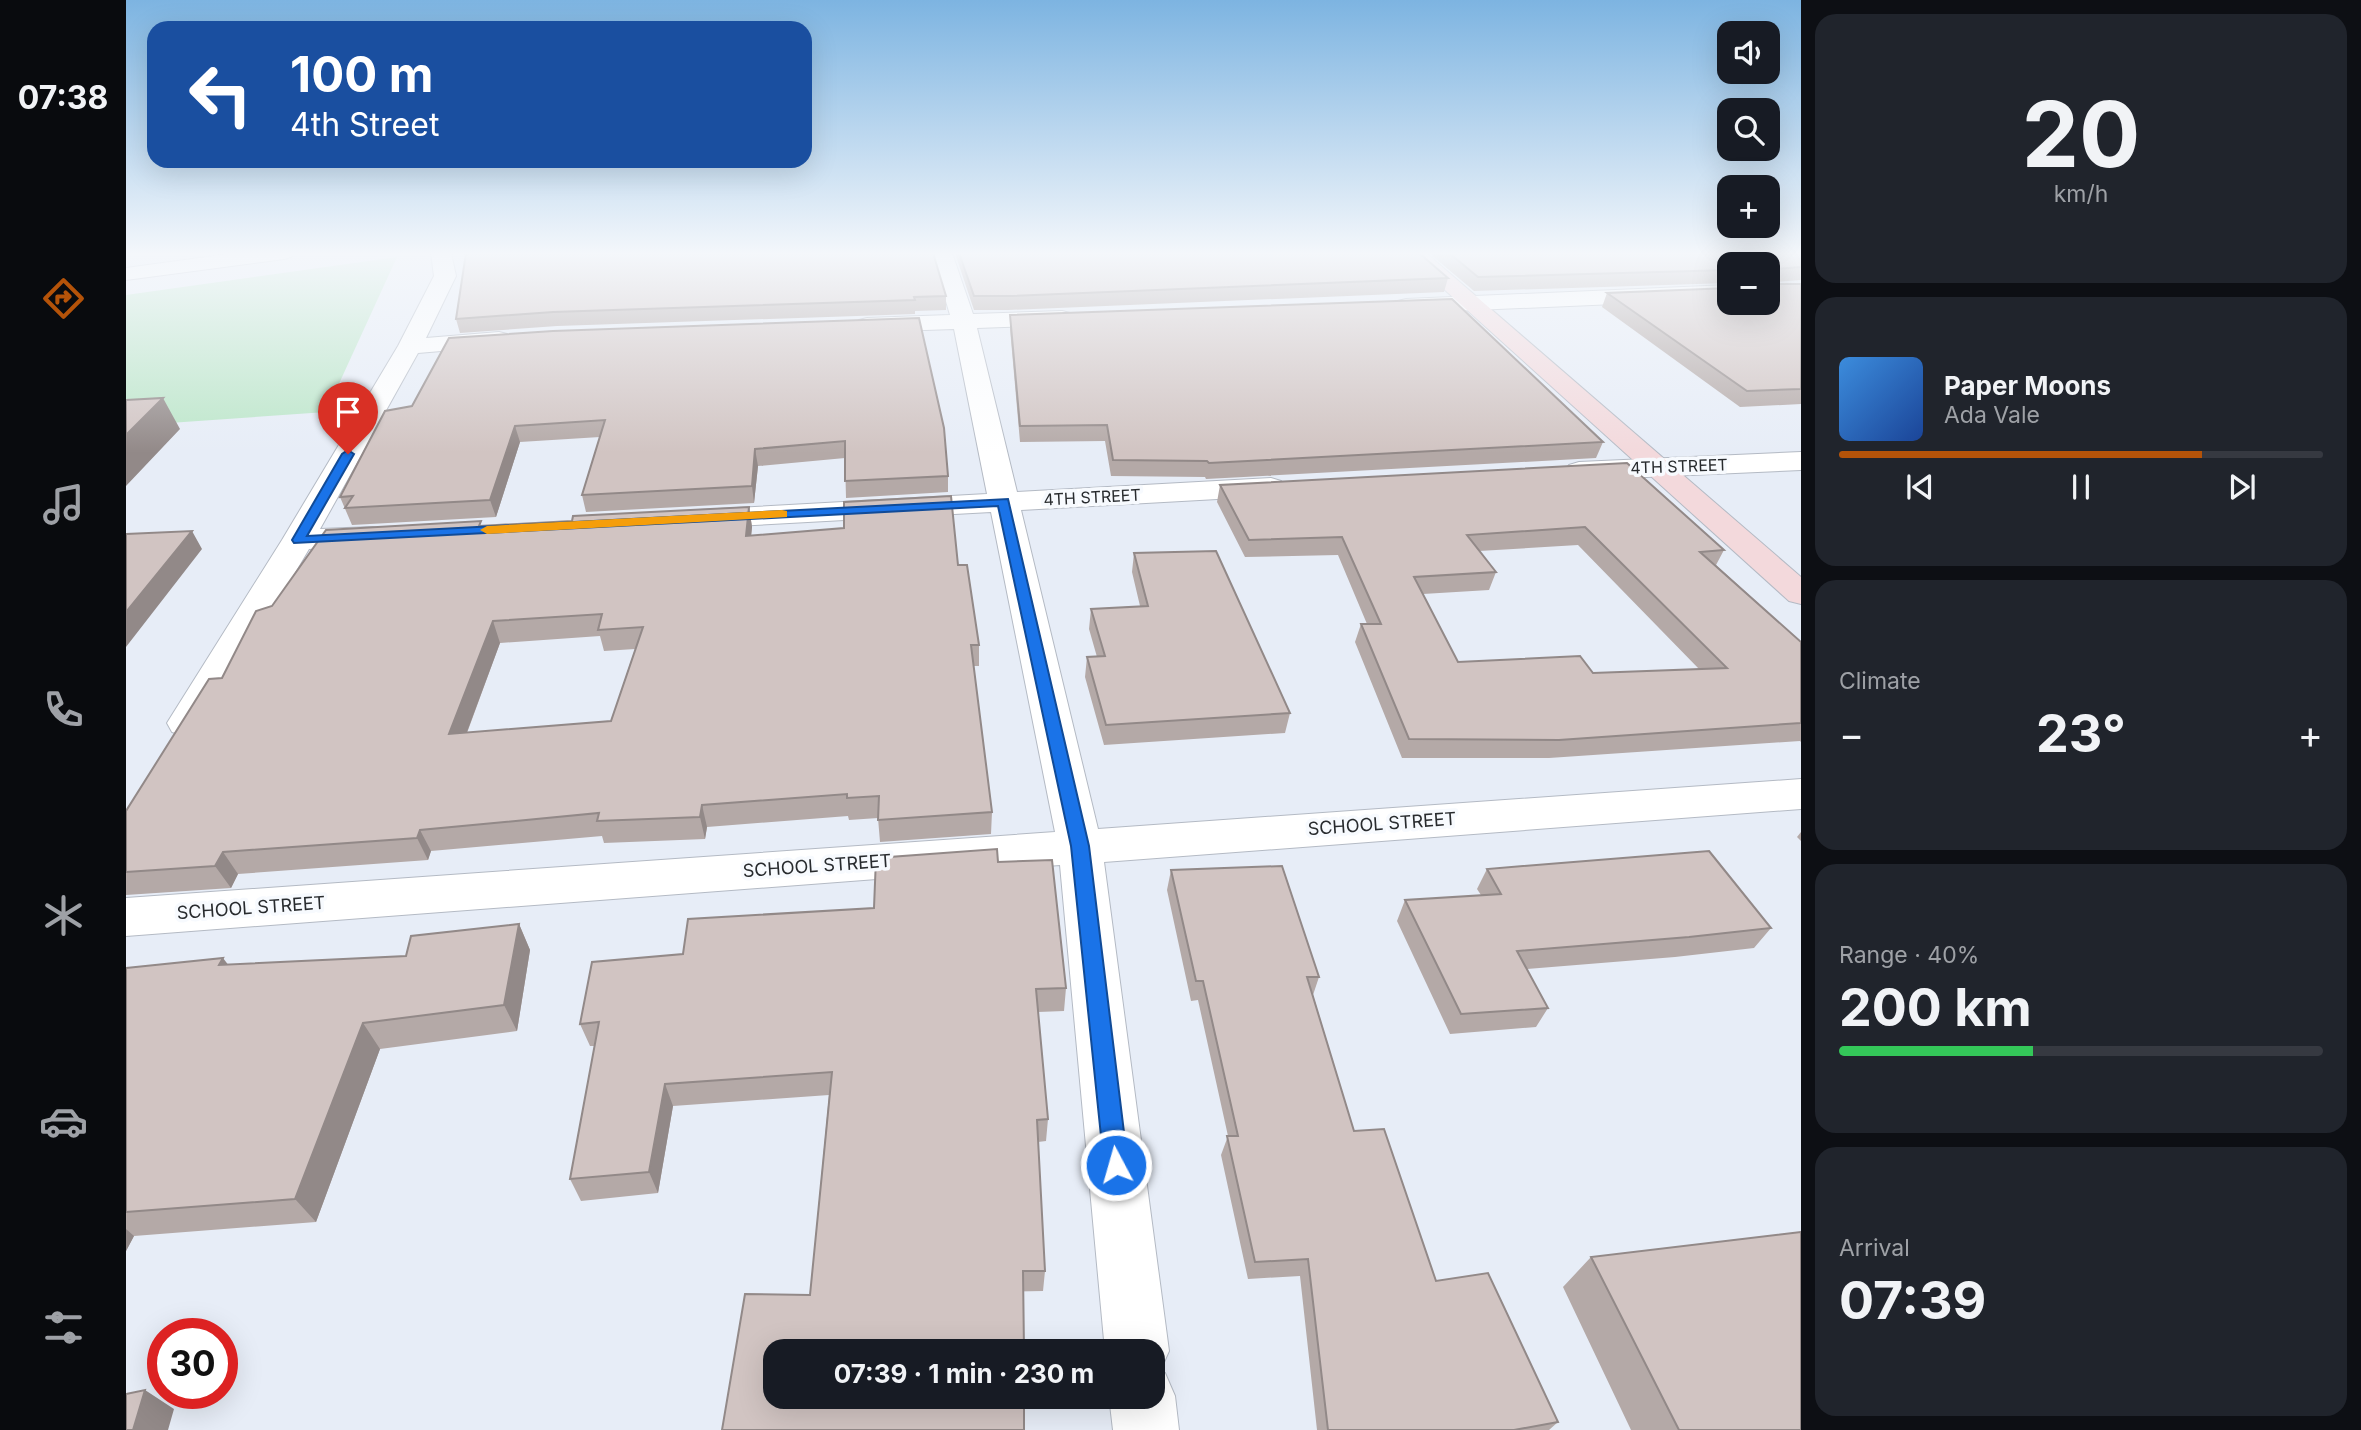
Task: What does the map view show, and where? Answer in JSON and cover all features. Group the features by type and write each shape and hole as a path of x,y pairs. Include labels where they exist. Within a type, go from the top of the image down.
{"main road":[{"path":"1489,320 1801,593"}],"street":[{"path":"169,750 298,540 423,320"},
{"path":"842,326 1020,320"},
{"path":"964,322 1080,846 1136,1339"},
{"path":"410,346 517,338"},
{"name":"4TH STREET","path":"1545,472 1801,461"},
{"name":"4TH STREET","path":"672,520 1295,486"},
{"path":"298,540 395,535"},
{"name":"SCHOOL STREET","path":"126,917 1801,793"},
{"path":"1144,1409 1146,1430"}],"green space":[{"path":"126,320 368,320 326,412 126,426"}],"building":[{"path":"919,320 944,428 948,476 845,481 845,441 755,449 752,486 582,495 605,420 515,426 490,500 345,508 353,496 340,497 385,411 412,406 449,338 553,331"},
{"path":"1010,320 1474,320 1603,442 1209,463 1113,460 1107,425 1020,426"},
{"path":"1645,320 1801,320 1801,389 1747,391"},
{"path":"163,398 126,435 126,400"},
{"path":"1627,463 1724,550 1700,552 1801,642 1801,723 1559,740 1409,739 1361,624 1381,624 1342,537 1249,540 1220,485","holes":["1585,527 1727,668 1593,673 1580,656 1458,662 1414,577 1496,572 1467,535"]},
{"path":"951,496 958,565 967,565 979,645 971,645 992,812 878,820 879,796 847,798 847,794 702,805 700,817 597,821 599,813 420,830 417,838 223,852 215,866 126,872 126,811 209,679 222,678 256,611 272,606 326,530 481,521 479,526 572,521 573,516 749,507 746,536 844,528 844,502","holes":["602,614 598,630 643,627 611,721 449,734 493,621"]},
{"path":"192,531 126,612 126,534"},
{"path":"1216,551 1290,713 1106,725 1087,657 1105,656 1091,609 1148,606 1134,553"},
{"path":"997,849 998,862 1052,860 1066,988 1036,989 1048,1119 1037,1120 1045,1271 1023,1271 1024,1339 763,1339 763,1409 1024,1409 1024,1430 722,1430 745,1294 810,1295 832,1072 665,1084 649,1172 570,1179 599,1022 580,1024 592,962 683,954 688,919 874,908 876,858"},
{"path":"1709,851 1771,928 1517,951 1548,1008 1461,1014 1405,900 1501,894 1487,869"},
{"path":"1282,866 1319,977 1307,977 1354,1131 1384,1129 1436,1281 1488,1273 1558,1422 1514,1430 1328,1430 1308,1259 1255,1262 1227,1136 1238,1136 1203,981 1196,981 1171,870"},
{"path":"519,924 504,1005 363,1023 295,1199 126,1212 126,968 223,958 219,965 406,956 411,936"},
{"path":"1801,1232 1801,1430 1679,1430 1591,1257"},
{"path":"145,1390 133,1430 126,1430 126,1394"}],"slow traffic":[{"path":"487,530 782,514"}],"route":[{"path":"348,454 298,540 1004,502 1080,846 1116,1165"}]}
